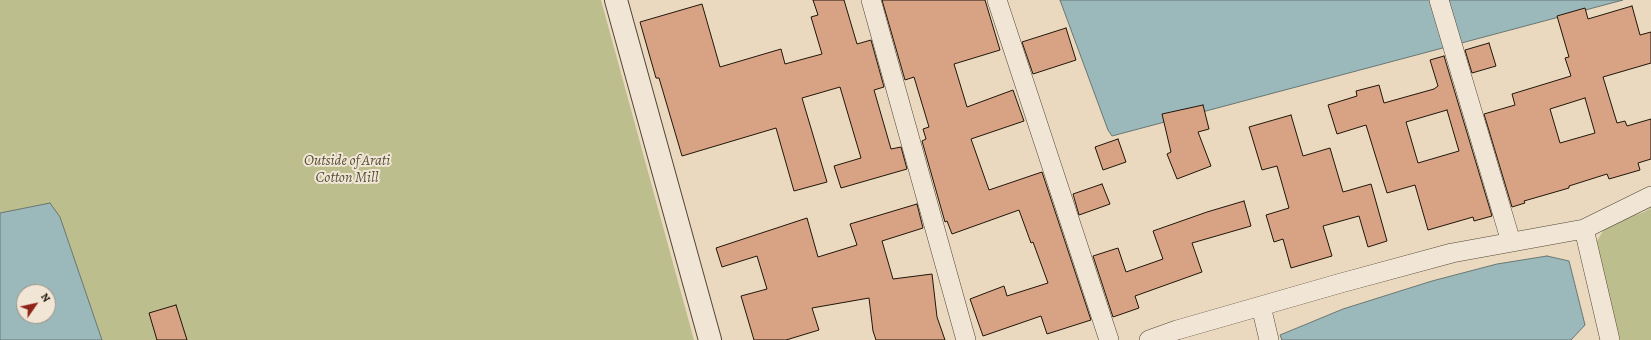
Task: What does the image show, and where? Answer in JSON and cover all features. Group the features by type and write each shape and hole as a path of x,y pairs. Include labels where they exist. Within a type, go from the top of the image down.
{"street":[{"path":"616,0 710,340"},
{"path":"871,0 966,340"},
{"path":"997,0 1109,340"},
{"path":"1439,0 1511,242"},
{"path":"1149,340 1177,330 1452,253 1584,229 1651,196"},
{"path":"1584,229 1610,340"},
{"path":"1261,306 1269,340"}],"green space":[{"name":"Outside of Arati Cotton Mill","path":"0,0 601,0 694,340 0,340"},
{"path":"1651,208 1651,340 1615,340 1597,255 1597,241 1606,226"}],"water":[{"path":"1060,0 1623,0 1112,136 1108,130"},
{"path":"50,203 60,217 102,340 0,340 0,213"},
{"path":"1547,256 1569,261 1585,325 1571,340 1282,340 1280,335 1343,309 1432,281 1497,264"}],"building":[{"path":"813,0 844,0 857,44 871,40 884,87 874,90 891,149 901,147 907,169 841,188 834,166 861,158 840,87 802,98 827,182 794,191 776,128 682,156 659,78 656,78 640,22 702,4 720,67 781,49 785,64 822,54 811,17 818,15"},
{"path":"882,0 985,0 1000,50 954,64 967,107 1013,90 1024,121 971,139 989,190 1042,172 1091,320 1047,334 1041,316 983,336 970,299 1004,286 1007,296 1048,283 1019,210 952,234 947,221 945,222 922,141 926,139 923,129 929,127 914,77 905,80"},
{"path":"1632,6 1640,35 1651,32 1651,63 1603,77 1617,123 1625,121 1627,126 1651,119 1651,159 1638,163 1640,170 1609,179 1607,174 1569,186 1569,188 1524,201 1525,203 1512,207 1484,114 1515,105 1512,94 1571,76 1565,58 1569,57 1557,16 1585,8 1588,19","holes":["1585,98 1595,133 1560,143 1550,109"]},
{"path":"1066,28 1076,60 1033,74 1022,42"},
{"path":"1489,43 1496,66 1472,73 1465,50"},
{"path":"1444,56 1492,216 1474,221 1473,217 1428,230 1415,185 1387,193 1366,125 1337,134 1328,105 1357,96 1356,91 1379,85 1384,103 1434,89 1438,86 1430,60","holes":["1447,110 1459,151 1418,163 1406,122"]},
{"path":"1203,105 1209,129 1198,132 1211,166 1177,179 1167,154 1171,152 1162,114"},
{"path":"1291,115 1303,156 1330,148 1343,192 1371,184 1387,241 1368,247 1359,216 1323,226 1332,256 1291,268 1283,239 1274,242 1266,215 1289,208 1277,166 1262,170 1249,127"},
{"path":"1118,139 1126,162 1103,170 1095,147"},
{"path":"1102,184 1110,204 1079,215 1073,194"},
{"path":"1244,201 1251,226 1192,243 1202,272 1135,296 1139,308 1113,317 1093,256 1118,248 1126,272 1163,259 1153,231"},
{"path":"917,204 923,228 882,241 893,279 932,274 937,317 945,340 876,340 873,331 869,298 812,308 819,330 786,340 754,340 741,296 767,289 757,256 722,267 716,248 807,218 818,257 857,245 850,224"},
{"path":"176,305 187,340 157,340 149,313"}]}
